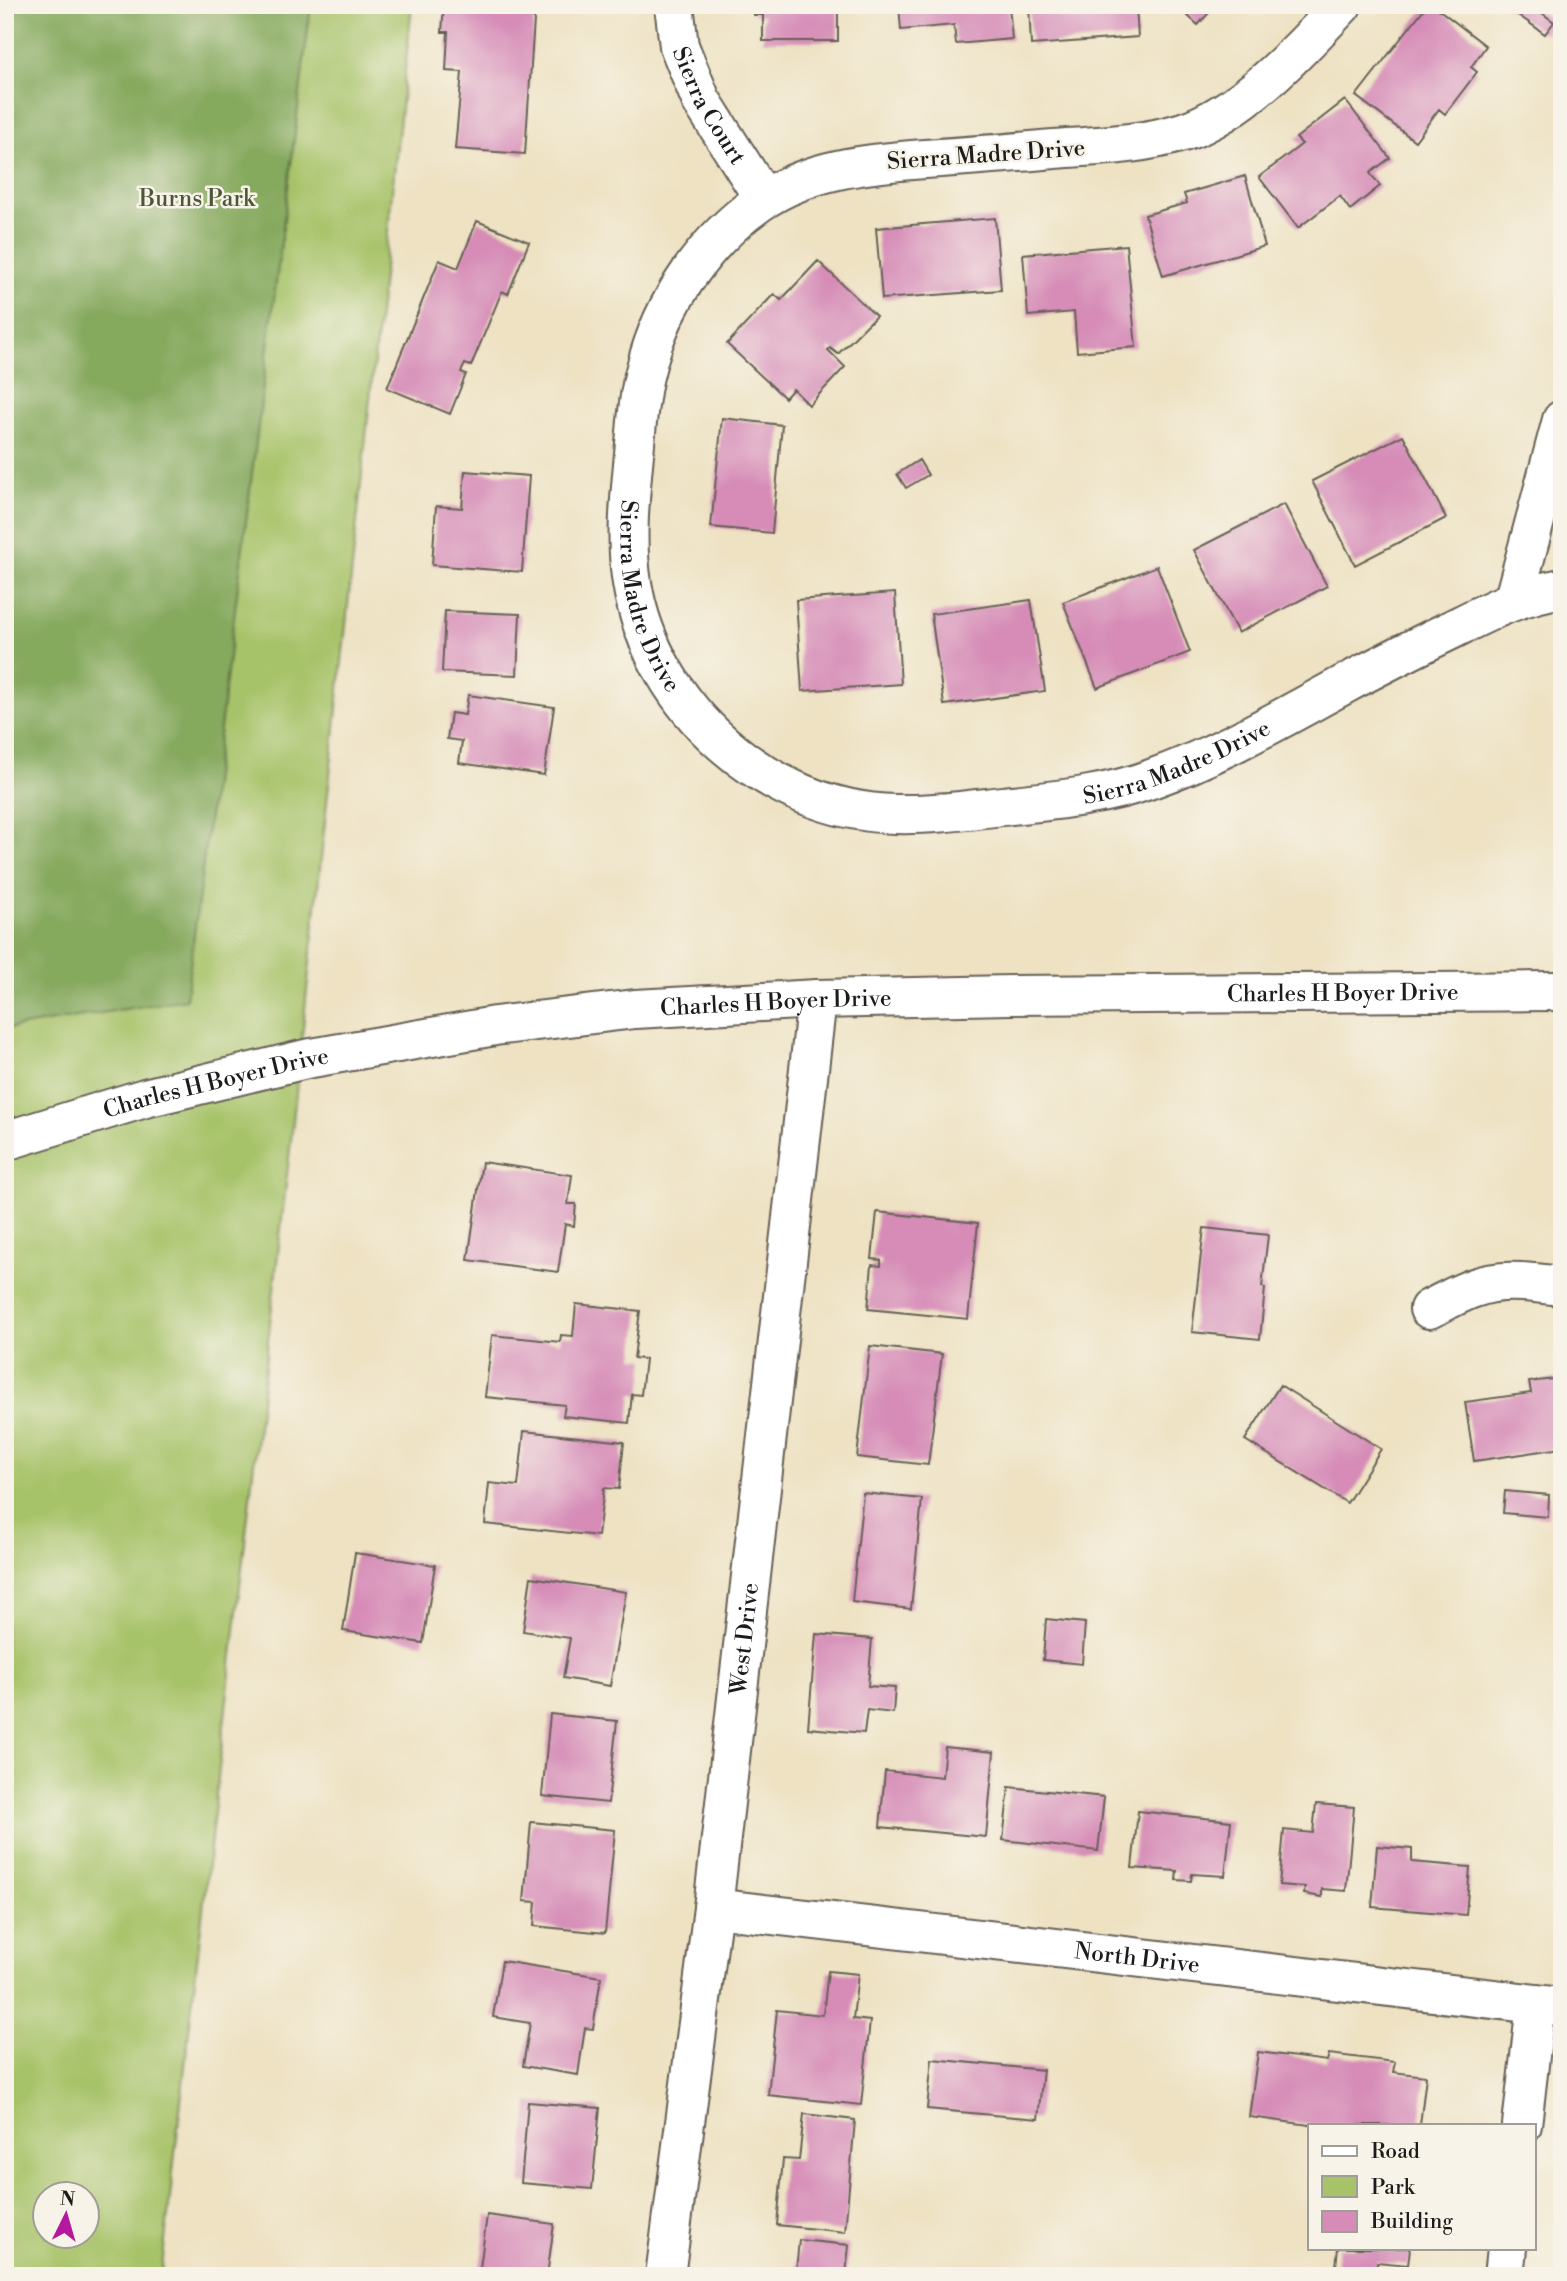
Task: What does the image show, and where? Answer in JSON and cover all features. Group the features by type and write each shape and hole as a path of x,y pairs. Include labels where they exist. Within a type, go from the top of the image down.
{"street":[{"name":"Sierra Court","path":"674,5 679,46 701,100 764,199"},
{"name":"Sierra Madre Drive","path":"1342,5 1265,84 1210,119 1185,131 1127,144 865,163 804,180 764,199 731,224 691,271 661,323 645,370 629,505 631,580 639,615 660,668 700,724 778,783 834,806 861,812 940,813 1061,800 1147,781 1221,750 1399,655 1514,599 1562,589"},
{"path":"1514,599 1562,420"},
{"name":"Charles H Boyer Drive","path":"5,1141 145,1097 320,1057 495,1026 635,1009 817,999 1011,995 1562,991"},
{"name":"West Drive","path":"666,2276 713,1908 817,999"},
{"path":"1429,1308 1476,1287 1497,1282 1518,1281 1562,1286"},
{"name":"North Drive","path":"713,1908 1549,2005"},
{"path":"1522,2124 1549,2005"},
{"path":"1504,2276 1507,2250"}],"green space":[{"name":"Burns Park","path":"5,5 412,5 291,1140 161,2276 5,2276"},
{"path":"5,5 311,5 186,999 5,1029"}],"building":[{"path":"444,5 535,5 525,154 455,149 462,72 446,71 448,32 442,32"},
{"path":"754,5 838,5 838,41 763,41 763,15 754,15"},
{"path":"899,5 1009,5 1012,39 956,44 954,25 901,30"},
{"path":"1029,5 1136,5 1138,37 1031,45"},
{"path":"1176,5 1216,5 1198,25"},
{"path":"1427,5 1433,5 1486,46 1471,67 1477,72 1445,114 1439,109 1415,141 1356,96"},
{"path":"1504,5 1541,5 1538,10 1554,22 1545,34"},
{"path":"1345,100 1390,158 1370,173 1380,186 1350,210 1340,196 1298,228 1259,177 1302,144 1296,138"},
{"path":"1245,176 1265,246 1163,276 1145,215 1187,203 1184,194"},
{"path":"995,218 1001,290 882,299 876,228"},
{"path":"477,221 529,242 508,294 502,291 471,366 465,364 461,372 466,374 450,414 387,388 439,260 458,268"},
{"path":"1126,245 1136,347 1077,352 1074,312 1028,316 1023,254"},
{"path":"818,261 876,316 838,354 830,348 828,350 845,367 809,405 793,389 785,398 727,344 774,294 781,300"},
{"path":"722,418 782,425 772,533 711,527"},
{"path":"1403,435 1446,518 1355,565 1312,481"},
{"path":"919,460 928,475 906,488 897,474"},
{"path":"465,471 529,476 522,572 432,565 436,506 462,508"},
{"path":"1284,504 1327,586 1238,633 1194,550"},
{"path":"1157,566 1190,652 1097,688 1063,602"},
{"path":"895,593 901,684 802,691 796,600"},
{"path":"1031,600 1045,691 944,705 931,614"},
{"path":"445,611 520,614 517,675 442,672"},
{"path":"468,695 554,707 544,775 459,763 462,741 447,739 451,713 465,715"},
{"path":"482,1162 572,1175 568,1204 576,1204 574,1226 565,1224 558,1272 468,1260"},
{"path":"877,1212 978,1223 968,1319 868,1309 872,1265 881,1266 881,1260 872,1259"},
{"path":"1204,1228 1268,1235 1260,1339 1192,1332"},
{"path":"576,1304 640,1311 634,1358 645,1359 641,1395 632,1394 629,1423 563,1416 565,1405 485,1397 492,1335 560,1342 561,1335 573,1336"},
{"path":"870,1346 942,1354 928,1465 857,1457"},
{"path":"1562,1378 1562,1448 1474,1461 1465,1402 1531,1393 1529,1382"},
{"path":"1280,1385 1381,1449 1347,1503 1245,1440"},
{"path":"524,1431 624,1442 619,1489 604,1488 598,1536 485,1524 489,1483 518,1486"},
{"path":"1505,1491 1549,1495 1548,1517 1503,1513"},
{"path":"863,1493 922,1499 911,1609 852,1602"},
{"path":"355,1553 435,1565 423,1643 343,1631"},
{"path":"531,1577 626,1592 610,1686 563,1678 570,1638 523,1631"},
{"path":"1046,1619 1085,1623 1082,1664 1043,1660"},
{"path":"816,1634 872,1639 868,1686 895,1688 893,1713 867,1710 864,1733 808,1728"},
{"path":"550,1714 617,1721 608,1803 542,1796"},
{"path":"945,1747 994,1752 986,1837 880,1827 885,1771 942,1777"},
{"path":"1009,1787 1104,1797 1098,1851 1003,1840"},
{"path":"1316,1804 1354,1807 1346,1891 1322,1889 1322,1897 1304,1894 1305,1887 1279,1885 1284,1830 1313,1833"},
{"path":"1138,1811 1231,1821 1225,1876 1192,1874 1191,1881 1176,1880 1177,1871 1132,1868"},
{"path":"531,1822 615,1830 605,1933 534,1926 536,1902 524,1901"},
{"path":"1377,1846 1412,1849 1412,1862 1470,1867 1466,1915 1372,1907"},
{"path":"502,1961 601,1977 593,2029 585,2028 578,2075 523,2066 530,2023 493,2017"},
{"path":"828,1971 858,1974 853,2019 870,2021 861,2105 768,2095 777,2010 823,2015"},
{"path":"1258,2052 1327,2061 1329,2054 1395,2062 1393,2072 1426,2076 1420,2124 1308,2125 1249,2117"},
{"path":"932,2059 1043,2070 1038,2119 927,2109"},
{"path":"528,2102 600,2108 592,2189 521,2183"},
{"path":"804,2114 855,2120 845,2232 777,2225 783,2159 799,2160"},
{"path":"487,2215 554,2224 547,2276 479,2276"},
{"path":"799,2240 849,2245 846,2275 796,2271"},
{"path":"1338,2250 1410,2250 1408,2265 1377,2262 1376,2276 1335,2276"},
{"path":"754,2270 789,2274 789,2276 753,2276"}]}
